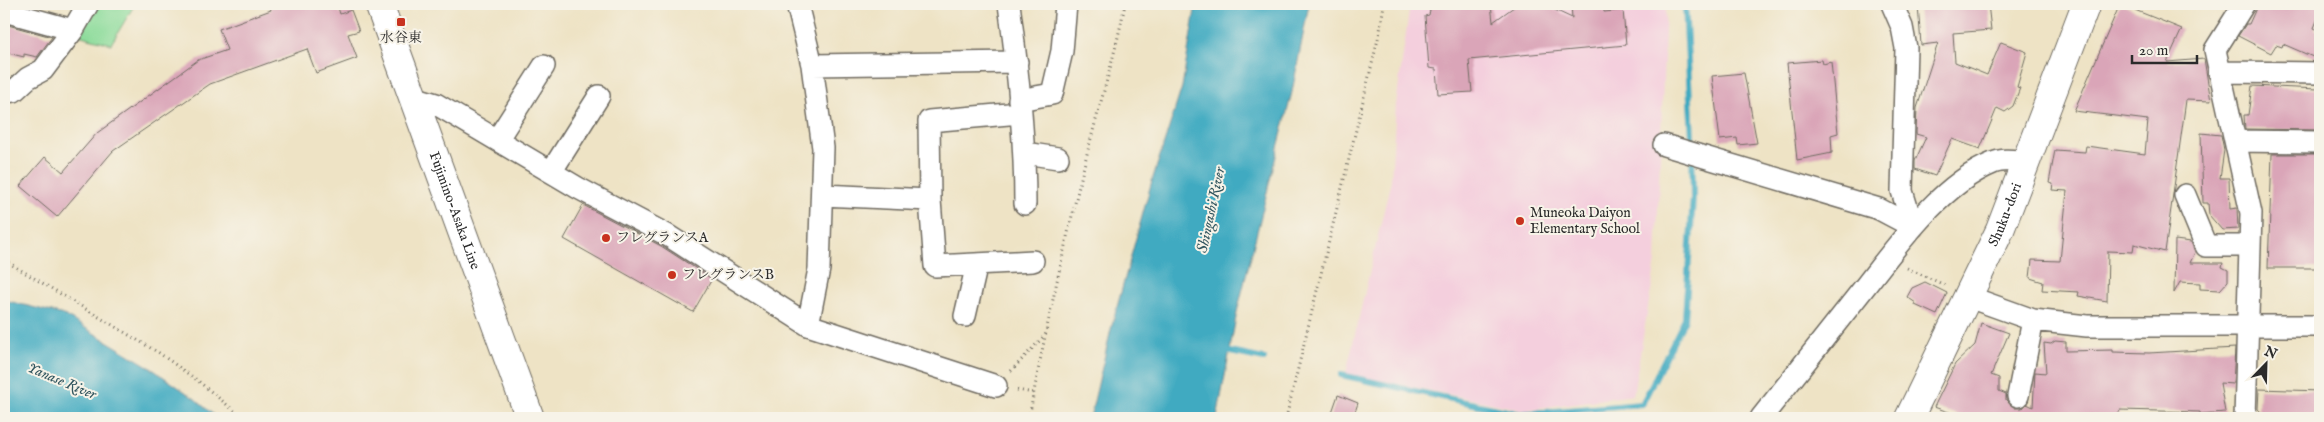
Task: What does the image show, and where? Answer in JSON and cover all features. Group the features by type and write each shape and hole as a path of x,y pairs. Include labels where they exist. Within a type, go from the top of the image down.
{"main road":[{"name":"Fujimino-Asaka Line","path":"378,4 530,418"},
{"name":"Shuku-dori","path":"1909,418 2000,230 2086,4"}],"street":[{"path":"4,92 14,92 28,78 43,70 73,30 88,4"},
{"path":"808,325 818,268 823,148 812,65 797,4 817,4"},
{"path":"1009,4 1017,62 1019,107 1025,153 1025,204"},
{"path":"1033,261 935,266 930,200 929,121 1019,107 1052,94 1062,50 1066,4"},
{"path":"1892,4 1902,27 1906,48 1902,191 1913,226"},
{"path":"2244,4 2215,50 2251,213 2245,418"},
{"path":"4,11 73,30"},
{"path":"812,65 1017,62"},
{"path":"497,140 544,66"},
{"path":"2219,72 2320,73"},
{"path":"550,172 599,96"},
{"path":"413,97 436,104 550,172 667,236 808,325 996,386"},
{"path":"2235,141 2320,142"},
{"path":"1664,145 1879,209 1913,226"},
{"path":"1025,153 1058,158"},
{"path":"1761,418 1913,226 1968,177 1984,168 2000,160 2027,162"},
{"path":"822,195 930,200"},
{"path":"2185,196 2206,246 2250,246"},
{"path":"965,316 977,264"},
{"path":"1969,297 2033,320 2087,326 2320,326"},
{"path":"2018,396 2033,320"}],"path":[{"path":"1029,418 1060,262 1093,127 1118,38 1125,4"},
{"path":"1286,418 1380,30 1384,4"},
{"path":"4,260 159,353 197,380 243,418"},
{"path":"996,386 1046,333"}],"shaded area":[{"name":"Muneoka Daiyon Elementary School","path":"1410,4 1666,4 1656,261 1633,395 1524,410 1346,373 1391,180 1396,105"}],"green space":[{"path":"97,4 135,4 111,44 78,35"}],"water":[{"name":"Shingashi River","path":"1196,4 1309,4 1292,92 1237,312 1217,418 1090,418 1112,325 1151,184 1182,87"},
{"name":"Yanase River","path":"4,300 64,315 148,366 194,398 217,418 4,418"}],"building":[{"path":"269,4 337,4 340,14 351,10 359,31 348,34 357,58 316,73 307,49 210,84 113,151 57,217 20,186 45,157 63,172 97,133 198,60 227,50 219,29 271,10"},
{"path":"1491,4 1493,22 1518,4 1542,4 1572,18 1571,4 1603,4 1604,12 1623,10 1626,45 1469,60 1472,92 1438,94 1436,69 1429,68 1425,16 1429,15 1431,5"},
{"path":"1918,4 1988,4 1991,30 1953,33 1955,62 1987,75 2001,42 2027,52 2017,87 2020,88 2013,106 2005,112 1997,108 1980,149 1952,139 1935,176 1915,169 1915,161 1926,137 1916,134 1917,108 1938,43 1921,45"},
{"path":"2120,4 2182,29 2167,62 2204,59 2211,101 2186,100 2165,252 2134,244 2133,252 2108,251 2107,301 2078,296 2079,292 2042,290 2043,282 2030,278 2032,260 2060,261 2067,191 2052,190 2053,184 2049,183 2055,150 2085,152 2086,146 2145,154 2148,120 2074,111"},
{"path":"2258,4 2320,4 2320,13 2314,28 2320,31 2320,60 2283,44 2282,47 2276,45 2271,53 2238,36 2246,24 2249,24"},
{"path":"4,24 52,37 37,57 24,54 24,57 4,52"},
{"path":"1822,60 1823,64 1831,62 1838,133 1831,135 1832,153 1797,160 1787,63"},
{"path":"1744,73 1757,143 1738,145 1737,138 1720,140 1712,76"},
{"path":"2252,86 2318,89 2320,130 2245,129 2244,115 2248,115"},
{"path":"2201,133 2221,135 2224,150 2220,178 2229,178 2230,209 2237,208 2238,229 2222,230 2209,215 2208,203 2203,203"},
{"path":"2272,154 2320,154 2320,268 2268,268"},
{"path":"583,205 661,246 712,279 693,312 564,239"},
{"path":"2175,240 2191,242 2195,252 2190,263 2223,263 2222,267 2228,270 2228,281 2220,290 2200,289 2200,283 2180,282 2174,293"},
{"path":"1925,282 1947,293 1937,315 1915,305 1916,303 1907,297 1912,288"},
{"path":"1981,323 2009,333 1991,375 1999,378 1999,391 2006,394 2006,400 2015,408 2022,408 2027,404 2033,407 2035,372 2046,373 2044,343 2051,344 2055,341 2066,342 2066,351 2113,350 2113,352 2149,353 2235,348 2233,384 2220,383 2225,412 2200,414 2200,412 2120,410 2117,417 2099,416 2099,418 1966,418 1934,407 1955,364 1975,345"},
{"path":"2259,389 2320,391 2320,415 2264,415 2258,409"},
{"path":"1338,395 1358,403 1353,418 1330,418"}],"waterway":[{"path":"1341,375 1520,414 1642,404 1685,319 1693,198 1685,4"},
{"path":"1221,350 1264,359"}],"place":[{"name":"水谷東","path":"401,22"},
{"name":"Muneoka Daiyon Elementary School","path":"1520,221"},
{"name":"フレグランスA","path":"606,238"},
{"name":"フレグランスB","path":"672,275"}]}
